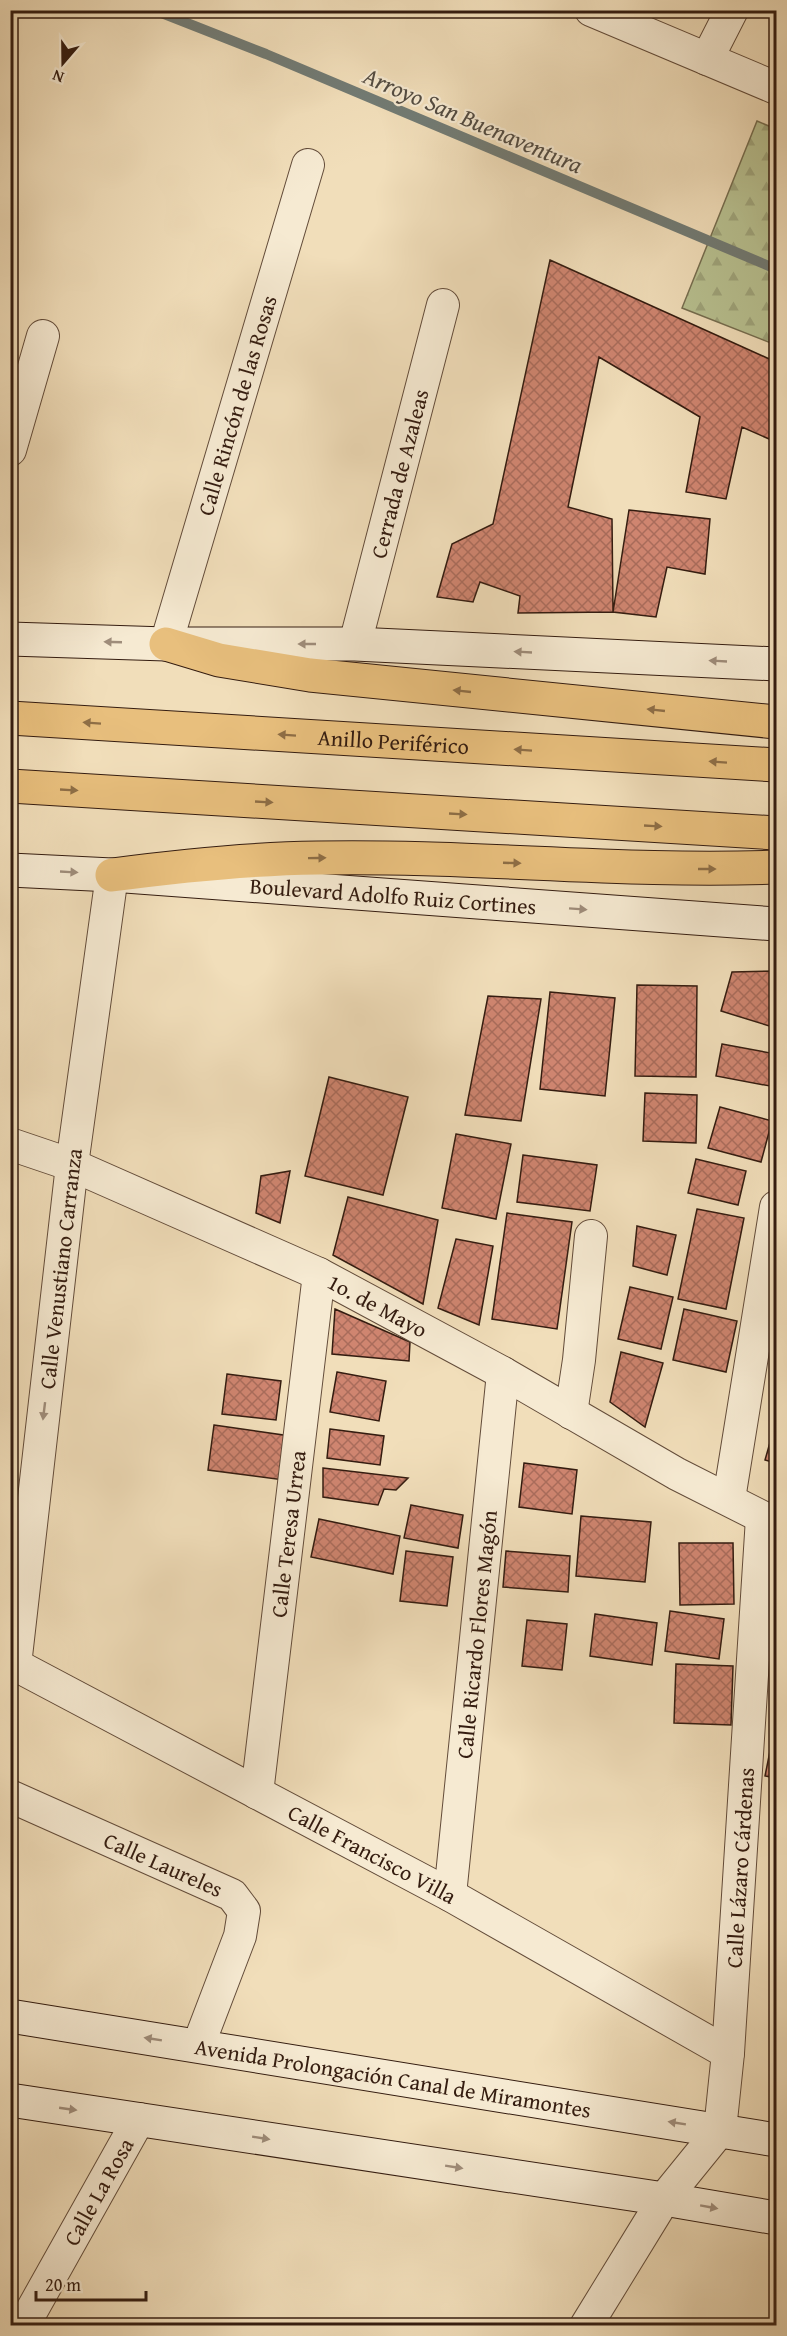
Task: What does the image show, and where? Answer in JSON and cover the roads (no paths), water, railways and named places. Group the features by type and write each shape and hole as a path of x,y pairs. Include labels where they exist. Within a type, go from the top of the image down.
{"highway":[{"path":"166,644 219,660 310,675 777,723"},
{"name":"Anillo Periférico","path":"10,718 777,765"},
{"path":"10,786 777,833"},
{"path":"112,874 181,866 319,858 659,868 777,867"}],"street":[{"path":"591,10 777,88"},
{"path":"707,59 732,10"},
{"name":"Calle Rincón de las Rosas","path":"166,644 308,165"},
{"name":"Cerrada de Azaleas","path":"355,644 443,305"},
{"path":"10,450 43,336"},
{"path":"10,639 166,644 355,644 777,664"},
{"name":"Boulevard Adolfo Ruiz Cortines","path":"10,870 112,874 777,924"},
{"name":"Calle Venustiano Carranza","path":"13,1663 72,1165 112,874"},
{"name":"1o. de Mayo","path":"10,1144 72,1165 319,1274 503,1373 677,1474 769,1521"},
{"path":"729,1500 777,1207"},
{"path":"571,1413 579,1360 591,1236"},
{"name":"Calle Teresa Urrea","path":"257,1793 319,1274"},
{"name":"Calle Ricardo Flores Magón","path":"450,1895 503,1373"},
{"name":"Calle Lázaro Cárdenas","path":"720,2130 769,1521"},
{"name":"Calle Francisco Villa","path":"13,1663 450,1895 728,2053"},
{"name":"Calle Laureles","path":"10,1796 232,1895 244,1911 240,1936 198,2046"},
{"name":"Avenida Prolongación Canal de Miramontes","path":"10,2016 777,2140"},
{"path":"10,2100 777,2218"},
{"name":"Calle La Rosa","path":"23,2325 139,2119"},
{"path":"586,2325 664,2199 720,2130"}],"waterway":[{"name":"Arroyo San Buenaventura","path":"154,10 266,54 776,269"}]}
